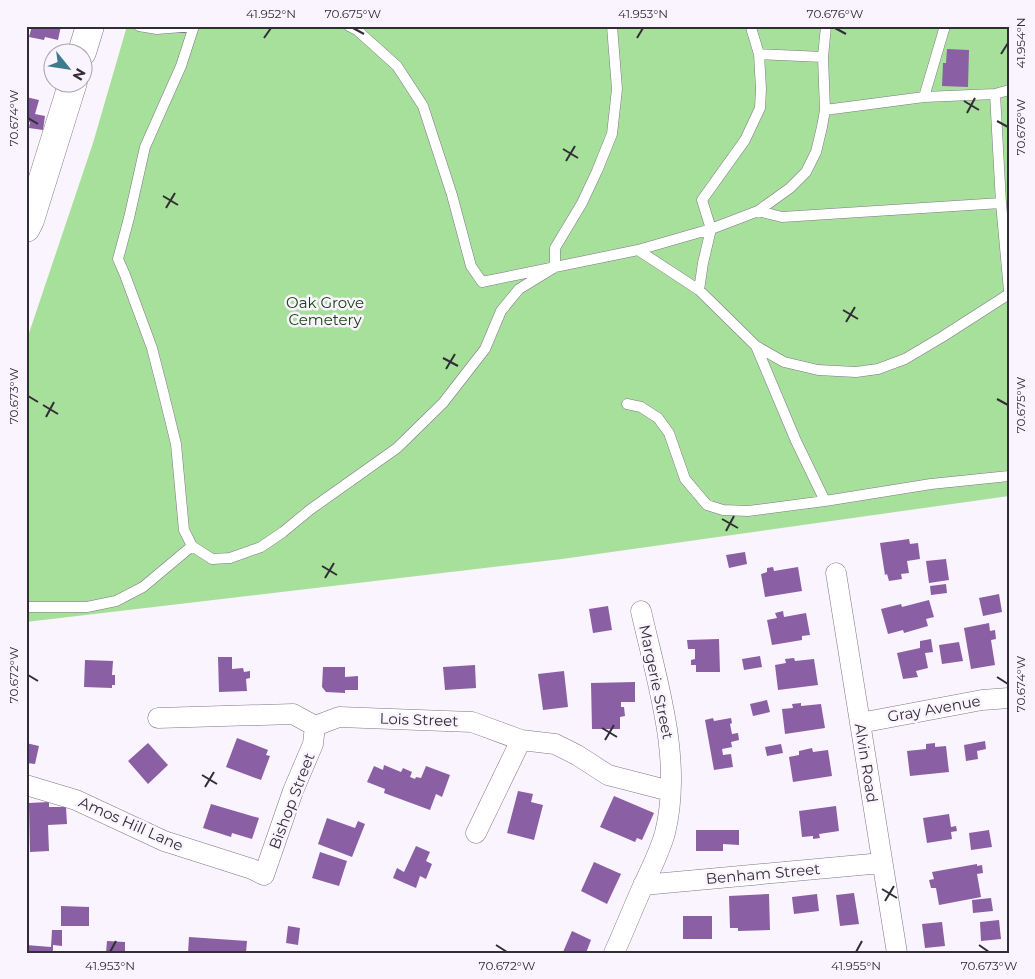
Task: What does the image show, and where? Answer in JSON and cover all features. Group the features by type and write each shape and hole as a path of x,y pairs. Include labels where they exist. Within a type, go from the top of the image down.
{"main road":[{"path":"85,42 90,26"},
{"path":"26,228 70,92"}],"street":[{"name":"Alvin Road","path":"836,573 897,953"},
{"name":"Margerie Street","path":"614,953 658,853 668,816 671,780 667,724 641,611"},
{"name":"Gray Avenue","path":"860,723 982,700 1009,698"},
{"path":"158,718 293,714 315,726"},
{"name":"Lois Street","path":"315,726 339,717 472,722 521,740 555,744 577,755 608,775 670,792"},
{"name":"Bishop Street","path":"264,875 293,791 313,744 315,726"},
{"path":"476,832 521,740"},
{"name":"Amos Hill Lane","path":"26,785 76,800 164,841 252,869 264,875"},
{"name":"Benham Street","path":"643,885 882,863"}],"lane":[{"path":"139,26 158,29 194,26 180,66 145,148 118,259 152,348 176,444 184,530 192,546 212,558 230,558 261,547 283,532 311,508 397,448 443,403 485,349 501,311 519,289 555,267"},
{"path":"349,26 357,30 397,66 423,106 452,195 471,266 482,282 638,250 711,229 758,211 790,188 806,172 816,152 825,110 823,57 826,26"},
{"path":"555,267 555,248 582,203 612,134 617,89 612,26"},
{"path":"699,290 711,229 702,200 744,140 760,108 759,54 751,26"},
{"path":"924,97 945,26"},
{"path":"759,54 823,57"},
{"path":"825,110 924,97 995,94 1009,90"},
{"path":"638,250 699,290 756,346 784,362 818,370 856,372 878,369 905,359 942,337 1009,292 1000,203 995,94"},
{"path":"758,211 782,216 1000,203"},
{"path":"756,346 796,441 825,501"},
{"path":"627,404 642,407 658,418 670,432 684,479 707,506 723,510 748,511 931,484 1009,476"},
{"path":"26,607 87,607 116,601 143,587 192,546"}],"green space":[{"name":"Oak Grove Cemetery","path":"127,26 1009,26 1009,496 562,559 26,622 26,342 93,143"}],"building":[{"path":"32,26 61,26 58,40 45,37 44,40 29,37"},
{"path":"947,49 969,50 968,87 942,86 943,63 946,63"},
{"path":"26,97 39,100 35,114 45,116 43,130 29,128 30,122 26,121"},
{"path":"909,539 910,544 918,543 920,559 907,561 909,573 901,574 902,579 889,581 887,574 885,575 880,543"},
{"path":"745,552 747,564 729,568 726,555"},
{"path":"946,559 949,580 929,583 926,561"},
{"path":"773,567 774,571 798,567 802,591 765,597 761,574 767,572 767,568"},
{"path":"946,584 947,593 931,595 930,586"},
{"path":"999,594 1002,612 983,616 979,598"},
{"path":"929,600 934,617 926,619 928,626 904,633 903,630 888,634 881,609 901,604 902,607"},
{"path":"608,606 612,630 593,633 589,609"},
{"path":"783,611 784,617 806,613 810,635 802,636 802,640 772,645 767,620 777,618 775,613"},
{"path":"989,623 990,631 995,630 996,639 991,640 995,665 971,669 964,628"},
{"path":"719,639 720,672 696,672 696,665 691,665 691,660 695,659 695,649 688,649 687,640"},
{"path":"931,639 933,652 925,653 928,668 916,671 918,677 903,679 897,653 920,648 920,641"},
{"path":"959,642 963,661 942,664 939,645"},
{"path":"760,656 762,667 744,670 742,659"},
{"path":"218,657 232,657 232,669 243,668 244,672 250,671 250,678 246,679 247,691 219,692"},
{"path":"794,658 795,661 814,659 818,685 778,690 775,665 786,663 785,659"},
{"path":"85,660 113,661 112,675 115,675 115,685 112,685 112,688 84,687"},
{"path":"475,665 476,688 445,690 443,667"},
{"path":"323,667 345,667 345,677 358,676 358,690 345,690 345,693 326,692 322,687"},
{"path":"564,671 568,707 543,710 538,674"},
{"path":"635,682 635,702 621,702 621,707 624,707 625,716 620,717 620,729 592,729 591,683"},
{"path":"767,700 770,712 753,716 750,704"},
{"path":"801,703 801,706 821,704 825,728 785,734 782,709 793,708 792,704"},
{"path":"713,718 714,721 731,718 732,734 738,733 739,740 731,742 732,747 722,749 723,755 731,754 733,767 714,770 705,720"},
{"path":"237,738 268,750 266,755 270,756 261,780 226,767"},
{"path":"985,741 986,749 977,751 978,759 966,761 964,745"},
{"path":"26,743 39,746 35,764 27,763"},
{"path":"148,743 168,765 148,784 128,761"},
{"path":"935,743 935,747 946,746 949,772 910,776 907,751 926,749 926,744"},
{"path":"781,744 783,753 767,756 765,747"},
{"path":"812,748 813,752 828,750 832,776 793,782 789,757 799,755 799,751"},
{"path":"384,765 401,772 403,768 412,772 410,777 415,779 416,777 421,778 426,766 450,775 442,797 436,794 430,810 384,793 385,789 367,782 374,766 383,770"},
{"path":"518,791 533,794 531,802 543,805 534,840 507,833"},
{"path":"614,796 654,813 642,840 637,838 635,842 600,827"},
{"path":"49,802 49,807 66,807 67,824 48,825 49,851 30,852 29,803"},
{"path":"211,804 259,818 252,839 232,833 231,837 203,828"},
{"path":"836,806 839,831 819,834 820,838 813,839 813,836 802,837 799,811"},
{"path":"949,814 951,827 956,826 957,831 951,832 952,839 927,843 923,818"},
{"path":"327,818 355,828 358,821 365,824 352,857 318,844"},
{"path":"696,830 739,830 739,845 723,844 723,851 696,851"},
{"path":"989,830 992,847 971,850 969,833"},
{"path":"416,846 430,852 426,861 432,864 426,879 420,876 416,888 393,878 397,868 404,872"},
{"path":"320,852 347,861 339,886 312,878"},
{"path":"594,862 621,874 607,904 581,891"},
{"path":"977,864 977,866 982,865 983,873 977,874 981,897 939,905 936,888 931,888 929,880 934,879 932,872"},
{"path":"854,893 859,924 840,926 836,895"},
{"path":"769,894 770,930 738,931 738,928 730,928 729,896"},
{"path":"817,894 819,911 794,914 792,897"},
{"path":"991,898 993,911 973,913 972,900"},
{"path":"61,906 89,907 89,926 61,926"},
{"path":"683,916 712,916 712,939 683,939"},
{"path":"999,920 1001,939 981,941 980,922"},
{"path":"942,922 945,946 925,948 922,924"},
{"path":"288,926 300,928 298,945 286,943"},
{"path":"52,930 62,930 62,946 53,945 53,953 26,953 26,945 51,947"},
{"path":"572,931 591,940 586,953 563,952"},
{"path":"189,937 247,941 246,953 188,953"},
{"path":"107,941 125,942 125,953 106,953"}]}
